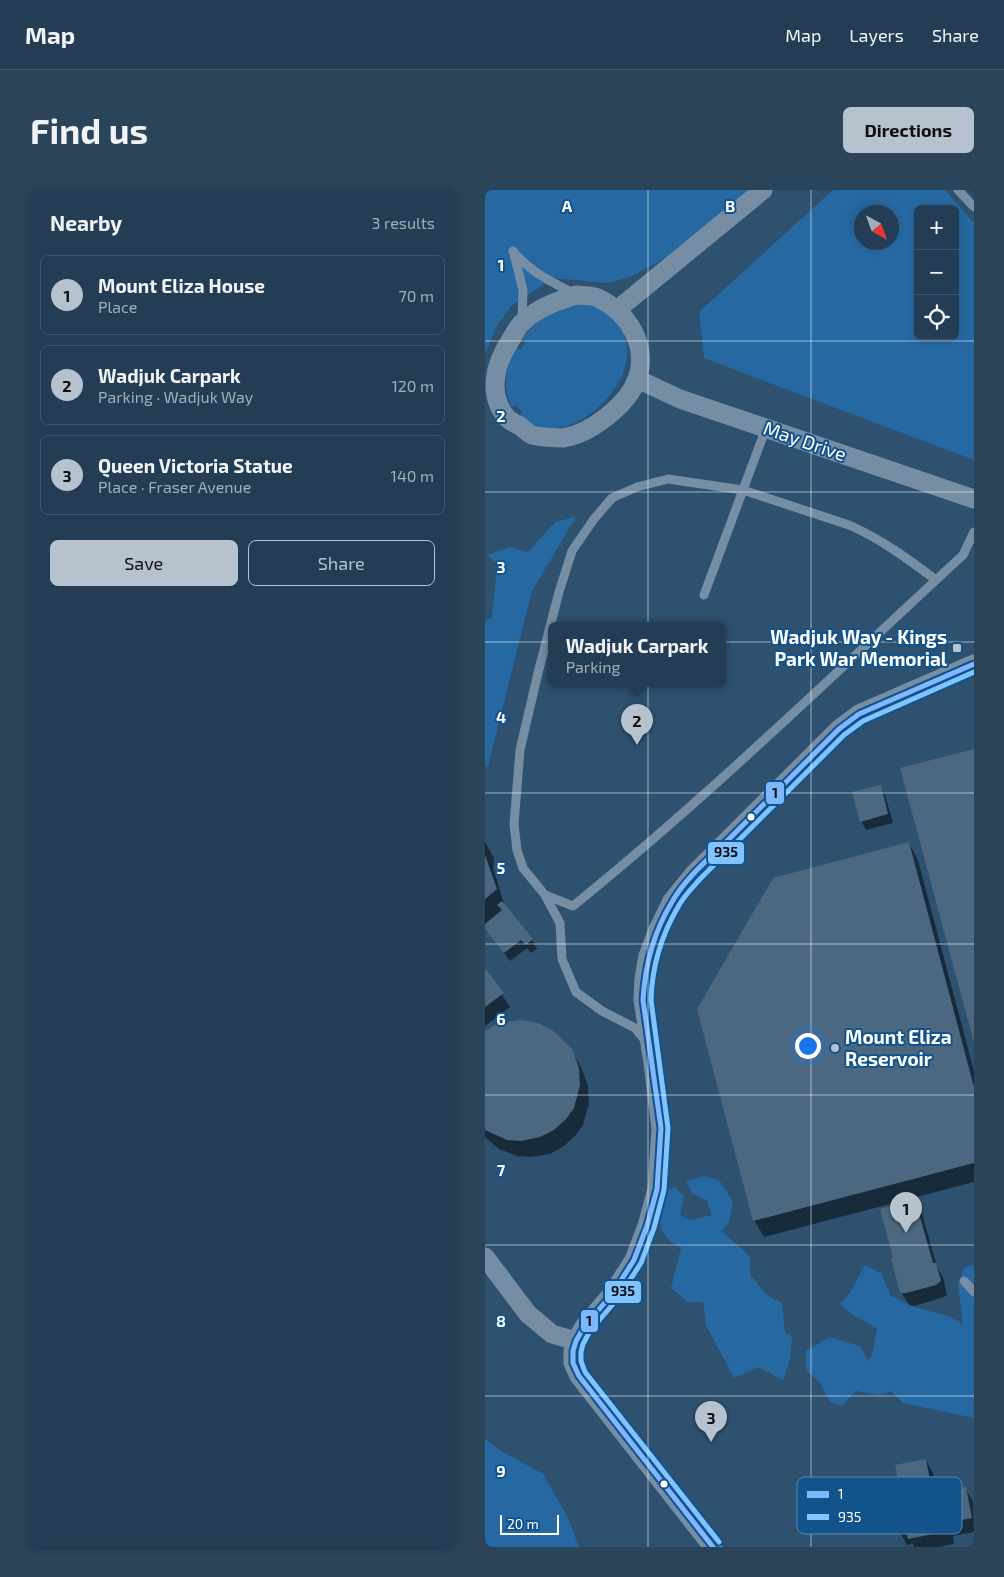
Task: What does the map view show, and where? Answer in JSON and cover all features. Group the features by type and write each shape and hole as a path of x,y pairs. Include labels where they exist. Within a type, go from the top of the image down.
{"street":[{"path":"618,309 763,190"},
{"path":"576,295 597,297 618,309 631,325 639,344 640,362 637,379 626,398 609,416 587,430 562,438 533,435 508,419 497,400 495,373 502,354 522,323 536,312 557,301 576,295"},
{"name":"May Drive","path":"637,379 680,399 974,499"},
{"path":"713,1547 579,1376 573,1363 573,1351 576,1341 584,1327 613,1293 634,1260 647,1226 657,1189 661,1128 651,1046 643,1000 648,956 672,901 700,869 839,729 859,714 974,664"},
{"path":"485,1257 528,1314 552,1334 576,1341"}],"lane":[{"path":"958,190 974,207"},
{"path":"522,323 523,290 513,251 530,269 576,295"},
{"path":"704,595 766,428"},
{"path":"551,622 572,550 594,519 612,498 637,487 668,479 743,490 849,525 895,549 936,580"},
{"path":"545,895 573,906 627,862 755,749 963,556 974,532"},
{"path":"548,634 520,750 515,824 517,850 523,868 545,895 560,924 562,959 576,992 602,1011 635,1028 651,1046"},
{"path":"964,1280 974,1292"}],"shaded area":[{"path":"485,190 750,190 662,260 630,277 607,283 554,278 511,306 498,324 485,354"},
{"path":"833,190 945,190 958,205 914,205 914,340 959,340 959,206 974,223 974,460 704,358 699,312"},
{"path":"576,303 600,309 618,325 626,341 627,358 622,376 612,392 584,418 567,426 551,429 538,427 520,416 521,411 517,406 511,406 506,384 509,364 515,349 520,349 525,344 523,338 534,325 553,313"},
{"path":"576,517 532,591 488,766 485,768 485,621 492,617 497,566 488,555 509,547 528,552 555,522"},
{"path":"704,1176 719,1180 733,1202 729,1221 722,1231 750,1257 750,1275 768,1296 782,1303 785,1333 792,1337 790,1360 783,1380 758,1367 734,1378 706,1325 703,1302 688,1302 671,1288 681,1248 666,1237 662,1231 660,1218 665,1192 674,1187 684,1196 680,1215 690,1220 712,1215 707,1201 692,1193 686,1181"},
{"path":"865,1265 881,1273 891,1296 914,1307 948,1316 963,1324 958,1284 964,1268 974,1265 974,1418 903,1403 891,1391 880,1395 856,1391 842,1406 830,1402 820,1383 806,1370 806,1351 829,1337 860,1346 868,1361 872,1356 877,1328 854,1316 840,1304 852,1290"},
{"path":"485,1439 498,1449 543,1474 567,1516 579,1547 485,1547"}],"building":[{"name":"Mount Eliza Reservoir","path":"974,749 974,1039 973,1039 900,768"},
{"path":"881,785 888,814 860,822 852,792"},
{"name":"Mount Eliza Reservoir","path":"909,842 974,1087 974,1163 753,1221 697,1009 773,878"},
{"path":"485,855 497,889 485,899"},
{"path":"502,901 533,939 526,945 521,940 504,953 485,929 485,924 502,910 497,905"},
{"path":"485,968 504,993 485,1007"},
{"path":"522,1020 538,1023 555,1032 572,1049 579,1068 580,1085 574,1108 566,1119 554,1130 540,1137 521,1141 507,1140 485,1130 485,1031 499,1023"},
{"path":"915,1199 933,1263 936,1263 941,1281 936,1285 900,1293 891,1258 893,1257 880,1209"},
{"path":"926,1459 929,1477 897,1477 895,1465"},
{"path":"966,1487 972,1518 962,1520 962,1488"},
{"path":"907,1534 933,1534 908,1539"}],"transit line":[{"name":"1","path":"713,1547 579,1376 573,1363 573,1351 576,1341 584,1327 613,1293 634,1260 647,1226 657,1189 661,1128 643,1000 651,950 665,914 684,884 839,729 859,714 974,664"},
{"name":"935","path":"719,1542 585,1372 581,1361 583,1344 590,1331 619,1297 641,1263 654,1228 664,1190 668,1128 651,1000 655,963 662,940 672,918 688,893 844,735 863,721 974,672"}],"place":[{"name":"Wadjuk Way - Kings Park War Memorial","path":"957,648"},
{"name":"Wadjuk Carpark","path":"637,745"},
{"name":"Mount Eliza Reservoir","path":"835,1048"},
{"name":"Mount Eliza House","path":"906,1233"},
{"name":"Queen Victoria Statue","path":"711,1442"}]}
